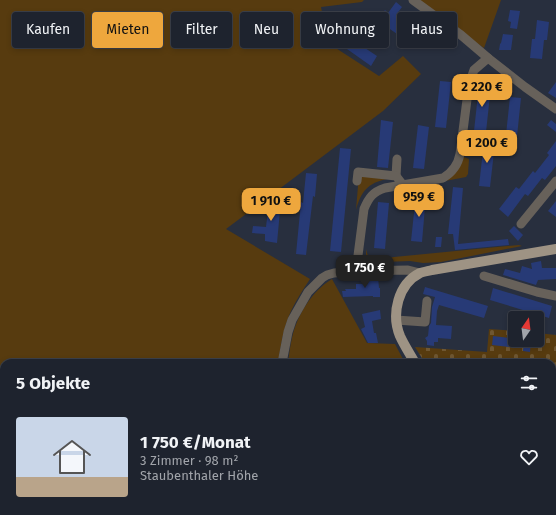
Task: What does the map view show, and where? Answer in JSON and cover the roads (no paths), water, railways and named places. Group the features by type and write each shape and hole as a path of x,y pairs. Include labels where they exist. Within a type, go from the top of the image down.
{"main road":[{"path":"413,359 400,336 396,320 396,311 398,300 403,290 411,280 420,273 556,249"}],"street":[{"path":"413,0 462,34 488,58 556,109"},
{"path":"356,271 364,210 371,195 385,188 443,178 449,175 458,163 469,84 474,70 488,58"},
{"path":"397,159 396,176 402,185"},
{"path":"357,181 358,172 396,176"},
{"path":"521,224 556,181"},
{"path":"283,359 292,320 308,292 322,278 334,273 356,271 408,270 420,273"},
{"path":"484,276 537,292 556,296"},
{"path":"396,320 425,322 427,301"}]}
